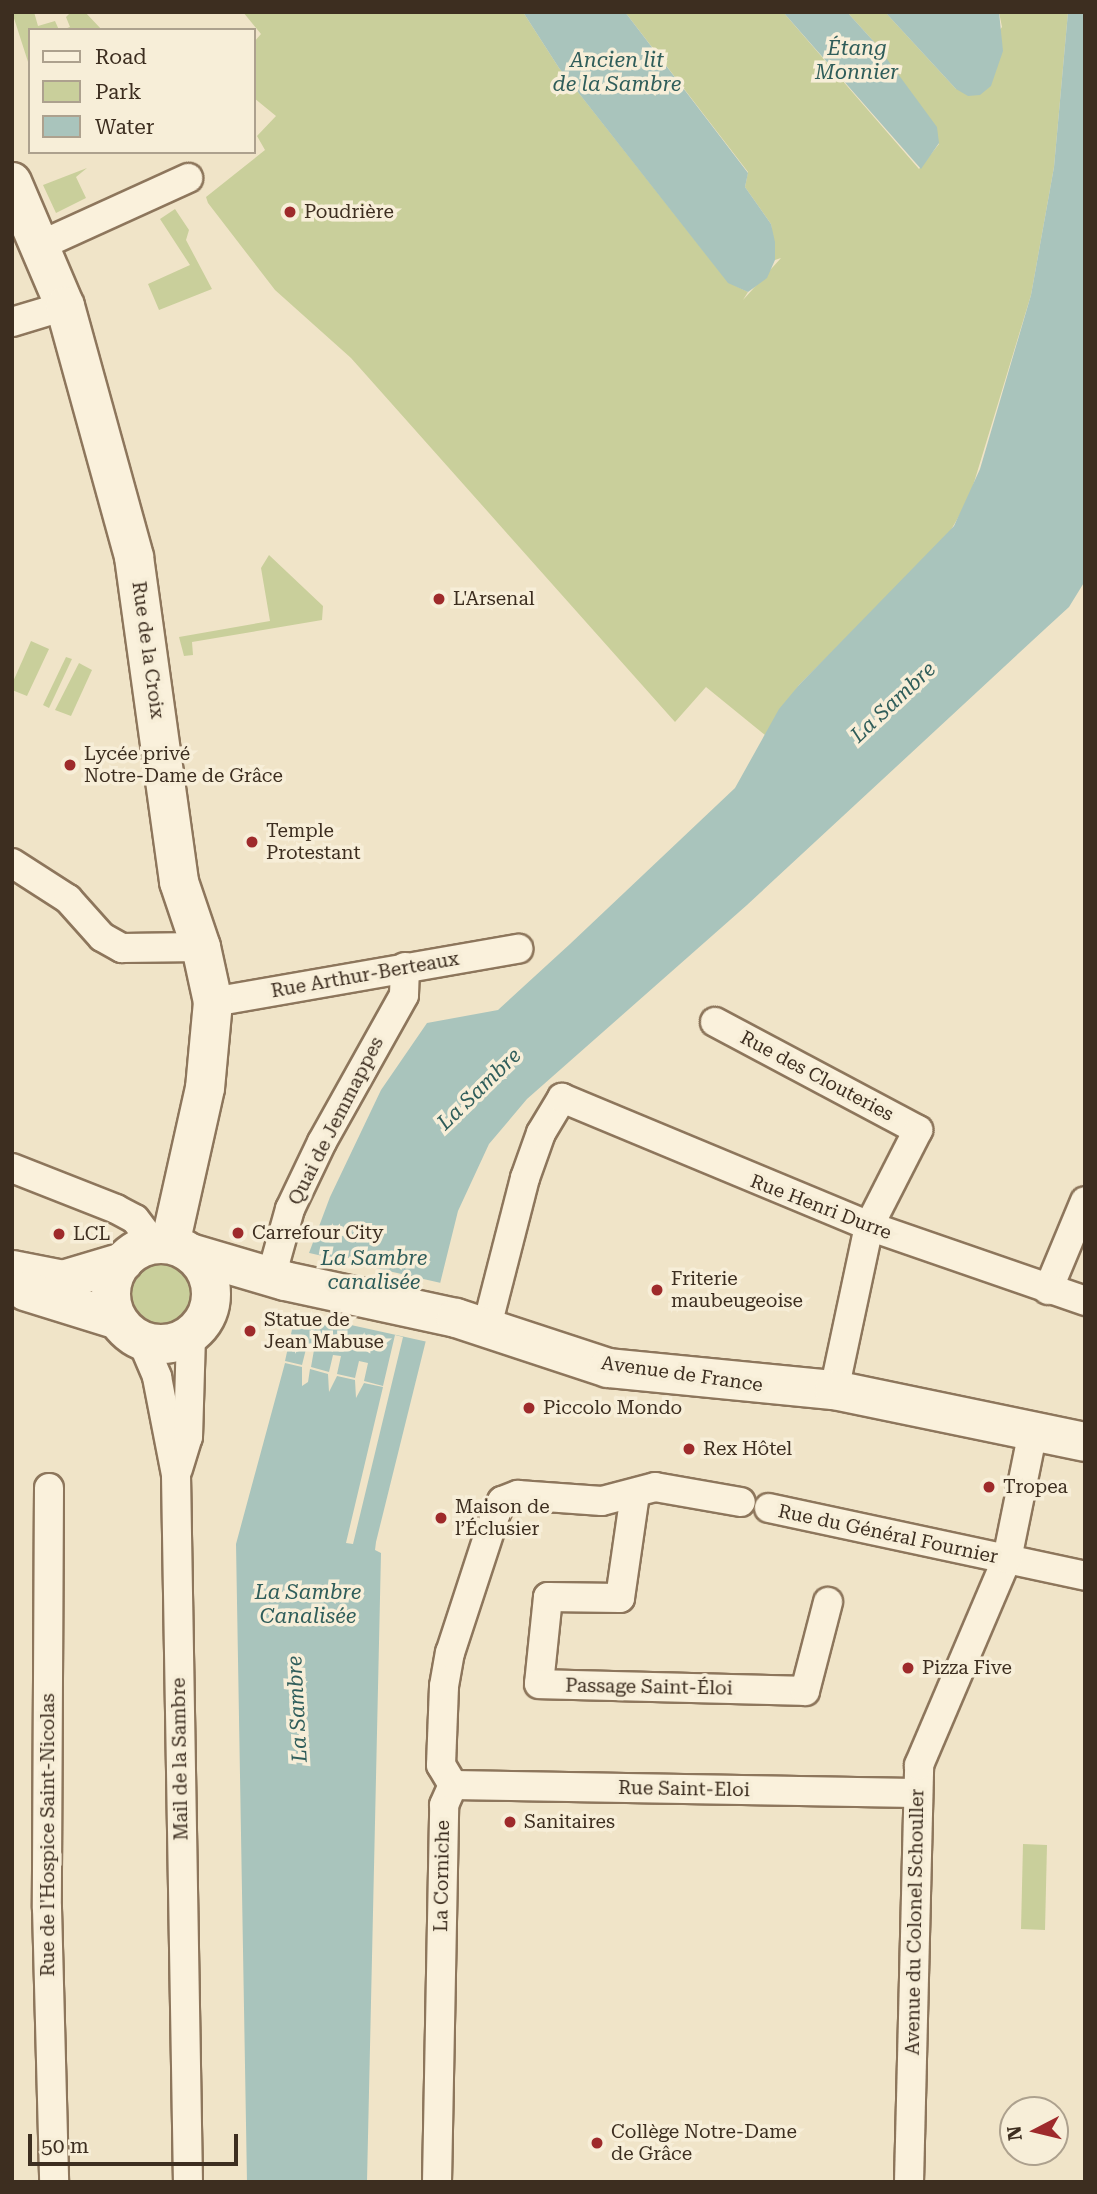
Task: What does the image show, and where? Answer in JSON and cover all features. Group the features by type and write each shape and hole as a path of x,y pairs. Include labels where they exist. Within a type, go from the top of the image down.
{"main road":[{"name":"Rue de la Croix","path":"12,182 65,306 134,557 178,882 201,947 213,1002 205,1088 159,1251"},
{"name":"Avenue de France","path":"159,1251 487,1326 608,1368 834,1390 1085,1442"},
{"path":"12,1270 63,1280 159,1251 210,1280 200,1325"},
{"path":"130,1331 111,1290 159,1251"},
{"path":"12,1289 130,1331 176,1343 200,1325 283,1280"}],"street":[{"path":"39,246 188,178"},
{"path":"12,322 65,306"},
{"path":"12,863 68,899 102,937 122,948 201,947"},
{"name":"Rue Arthur-Berteaux","path":"213,1002 518,949"},
{"name":"Quai de Jemmappes","path":"283,1280 285,1222 321,1142 404,995 405,967"},
{"name":"Rue des Clouteries","path":"715,1022 918,1130 869,1226"},
{"name":"Rue Henri Durre","path":"487,1326 501,1266 541,1133 562,1098 869,1226 1085,1301"},
{"path":"21,1172 135,1219 159,1251"},
{"path":"1048,1290 1085,1201"},
{"path":"834,1390 869,1226"},
{"path":"176,1475 188,1437 200,1325"},
{"name":"Mail de la Sambre","path":"130,1331 158,1377 176,1475 188,2182"},
{"name":"Avenue du Colonel Schouller","path":"909,2182 915,1793 932,1727 1007,1559 1033,1431"},
{"path":"453,1785 441,1765 444,1686 450,1653 502,1501 517,1495 578,1502 635,1494 655,1487 741,1502"},
{"name":"Rue de l'Hospice Saint-Nicolas","path":"49,1488 47,1908 54,2182"},
{"name":"Passage Saint-Éloi","path":"635,1494 620,1598 548,1597 539,1684 805,1691 828,1602"},
{"name":"Rue du Général Fournier","path":"769,1508 1085,1576"},
{"name":"Rue Saint-Eloi","path":"453,1785 915,1793"},
{"name":"La Corniche","path":"437,2182 444,1805 453,1785"}],"green space":[{"path":"12,12 34,12 38,26 55,21 58,28 28,28 28,62"},
{"path":"71,12 85,12 100,28 67,28 70,27 66,17"},
{"path":"243,12 523,12 559,68 728,282 748,292 743,300 781,258 775,260 771,224 745,187 748,172 625,12 783,12 919,169 939,144 876,44 847,12 885,12 956,89 1002,27 999,12 1068,12 1054,167 1031,295 969,499 948,535 799,685 765,735 706,687 675,722 351,358 275,290 208,203 206,197 265,150 257,136 276,116 256,100 256,40 261,34"},
{"path":"87,168 76,177 86,198 56,213 43,185"},
{"path":"175,209 189,230 186,240 212,289 159,310 148,284 190,265 160,219"},
{"path":"269,555 323,606 322,620 192,642 193,655 184,656 179,637 270,621 261,568"},
{"path":"31,641 49,649 27,696 12,690 12,684"},
{"path":"66,657 72,659 49,708 43,705"},
{"path":"79,663 92,670 71,716 55,710"},
{"path":"161,1262 174,1265 185,1272 192,1283 195,1296 192,1309 185,1320 174,1327 161,1330 148,1327 137,1320 130,1309 127,1296 130,1283 137,1272 148,1265"},
{"path":"1023,1844 1047,1845 1045,1930 1021,1929"}],"water":[{"name":"Ancien lit de la Sambre","path":"523,12 625,12 748,173 745,187 771,224 775,242 775,260 767,278 748,292 728,283 559,68"},
{"name":"Étang Monnier","path":"783,12 847,12 876,44 937,127 939,143 921,169"},
{"name":"Étang Monnier","path":"885,12 999,12 1003,51 991,86 980,95 968,96 956,89"},
{"path":"1068,12 1085,12 1085,581 1069,607 747,905 527,1099 489,1144 458,1211 375,1550 381,1553 367,2182 247,2182 236,1544 285,1363 302,1367 302,1386 308,1382 310,1369 328,1374 329,1392 337,1376 355,1380 356,1398 364,1383 383,1387 346,1543 353,1544 403,1337 395,1335 383,1386 364,1381 368,1363 359,1361 355,1378 337,1374 341,1356 333,1355 329,1372 311,1367 314,1350 306,1349 302,1365 285,1361 309,1253 330,1197 381,1090 427,1023 498,1010 570,944 735,788 779,709 799,685 954,526 980,469 1031,295 1054,167"}],"pier":[{"path":"305,1252 441,1283 428,1342 292,1312"}],"place":[{"name":"Poudrière","path":"290,212"},
{"name":"L'Arsenal","path":"439,599"},
{"name":"Lycée privé Notre-Dame de Grâce","path":"70,765"},
{"name":"Temple Protestant","path":"252,842"},
{"name":"Carrefour City","path":"238,1233"},
{"name":"LCL","path":"59,1234"},
{"name":"Friterie maubeugeoise","path":"657,1290"},
{"name":"Statue de Jean Mabuse","path":"250,1331"},
{"name":"Piccolo Mondo","path":"529,1408"},
{"name":"Rex Hôtel","path":"689,1449"},
{"name":"Tropea","path":"989,1487"},
{"name":"Maison de l’Éclusier","path":"441,1518"},
{"name":"Pizza Five","path":"908,1668"},
{"name":"Sanitaires","path":"510,1822"},
{"name":"Collège Notre-Dame de Grâce","path":"597,2143"}],"water label":[{"name":"La Sambre","path":"893,702"},
{"name":"La Sambre","path":"479,1089"},
{"name":"La Sambre canalisée","path":"374,1270"},
{"name":"La Sambre Canalisée","path":"308,1604"},
{"name":"La Sambre","path":"297,1709"}]}
